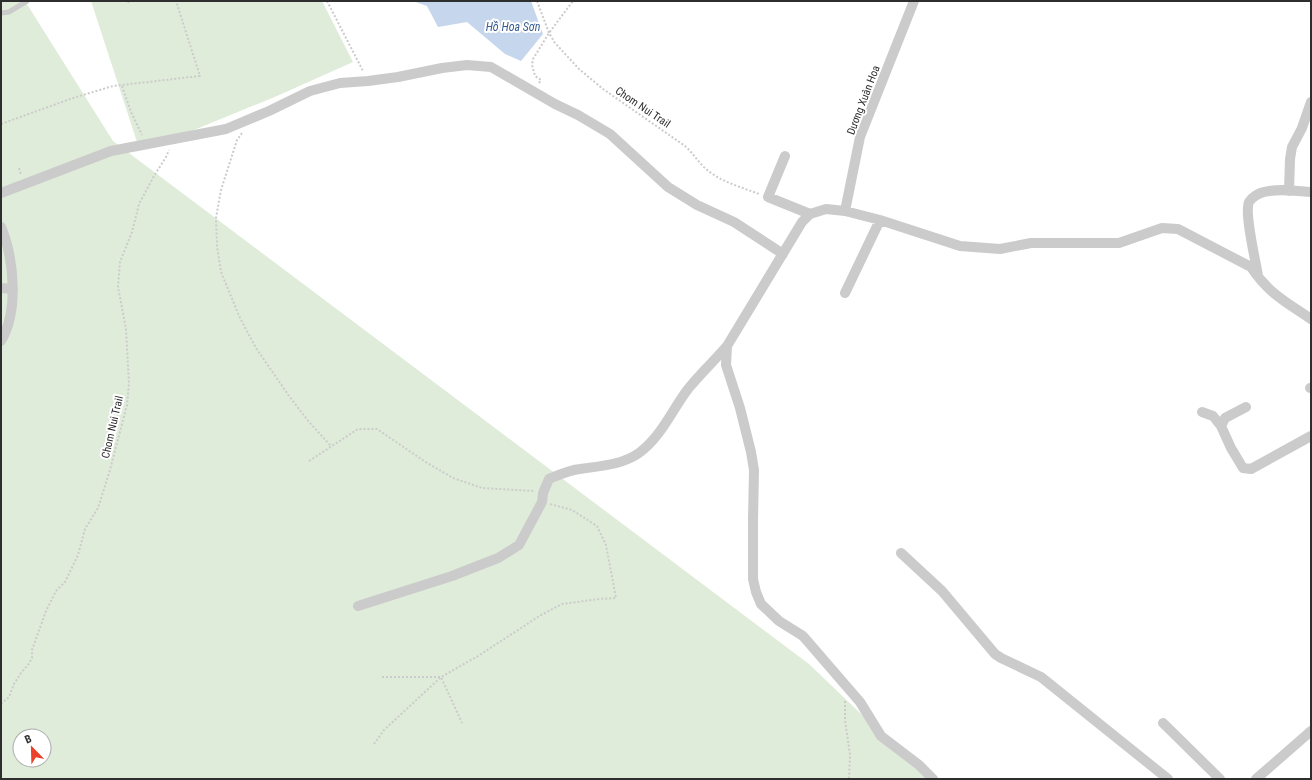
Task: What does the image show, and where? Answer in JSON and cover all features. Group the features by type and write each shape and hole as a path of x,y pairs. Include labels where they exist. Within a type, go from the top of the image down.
{"street":[{"name":"Dương Xuân Hoa","path":"845,211 860,137 914,1"},
{"path":"1,193 111,150 226,129 269,111 310,91 340,83 368,81 467,65 491,67 610,134 668,187 697,205 734,222 783,254"},
{"path":"1289,191 1292,147 1302,128 1311,102"},
{"path":"784,156 768,197 810,214"},
{"path":"1259,279 1252,243 1248,208 1250,201 1263,192 1311,192"},
{"path":"358,606 452,576 498,558 518,545 542,497 549,479 563,473 580,469 603,467 638,454 658,434 689,388 727,346 802,222 810,214 826,209 845,211 880,220 960,246 1000,249 1031,243 1119,243 1162,228 1178,229 1251,268 1273,294 1311,319"},
{"path":"845,293 880,220"},
{"path":"1,227 11,261 13,289 10,316 5,335 1,341"},
{"path":"1,288 13,289"},
{"path":"727,346 726,365 740,408 754,470 752,552 753,579 761,604 779,621 803,636 860,702 881,736 919,765 933,779"},
{"path":"1221,426 1225,418 1246,407"},
{"path":"1202,412 1213,416 1221,426 1231,448 1243,468 1251,469 1311,436"},
{"path":"901,554 942,591 995,654 1000,658 1042,677 1168,779"},
{"path":"1163,722 1220,779"},
{"path":"1256,779 1311,731"}],"lane":[{"path":"1,13 9,12 27,1"}],"path":[{"path":"1,124 73,98 113,86 200,76 176,1"},
{"path":"327,1 368,81"},
{"name":"Chom Nui Trail","path":"537,1 549,33 555,43 590,80 686,146 704,168 717,178 768,197"},
{"path":"534,91 541,80 535,76 532,65 533,59 549,33 573,1"},
{"path":"122,86 131,112 146,144"},
{"path":"246,128 237,140 221,190 216,218 217,246 221,272 240,318 256,348 289,396 309,422 331,446"},
{"name":"Chom Nui Trail","path":"1,704 9,697 14,684 21,673 28,666 32,658 32,650 46,611 56,591 65,582 78,555 85,529 98,508 110,470 127,405 129,384 126,328 118,287 120,262 132,232 140,204 154,176 166,157 172,139"},
{"path":"309,461 358,429 377,429 424,461 453,478 482,488 542,497 572,510 597,526 606,546 616,598 562,604 542,615 478,656 441,677 384,730 374,744"},
{"path":"382,677 441,677"},
{"path":"441,677 462,723"},
{"path":"849,779 850,755 844,706 846,700 853,694"}],"green space":[{"path":"1,1 25,1 113,141 809,664 929,779 1,779"},
{"path":"91,1 322,1 353,62 277,96 172,139 137,142"}],"water":[{"name":"Hồ Hoa Sơn","path":"413,1 531,1 543,34 521,61 505,54 467,22 438,27 427,6"}]}
